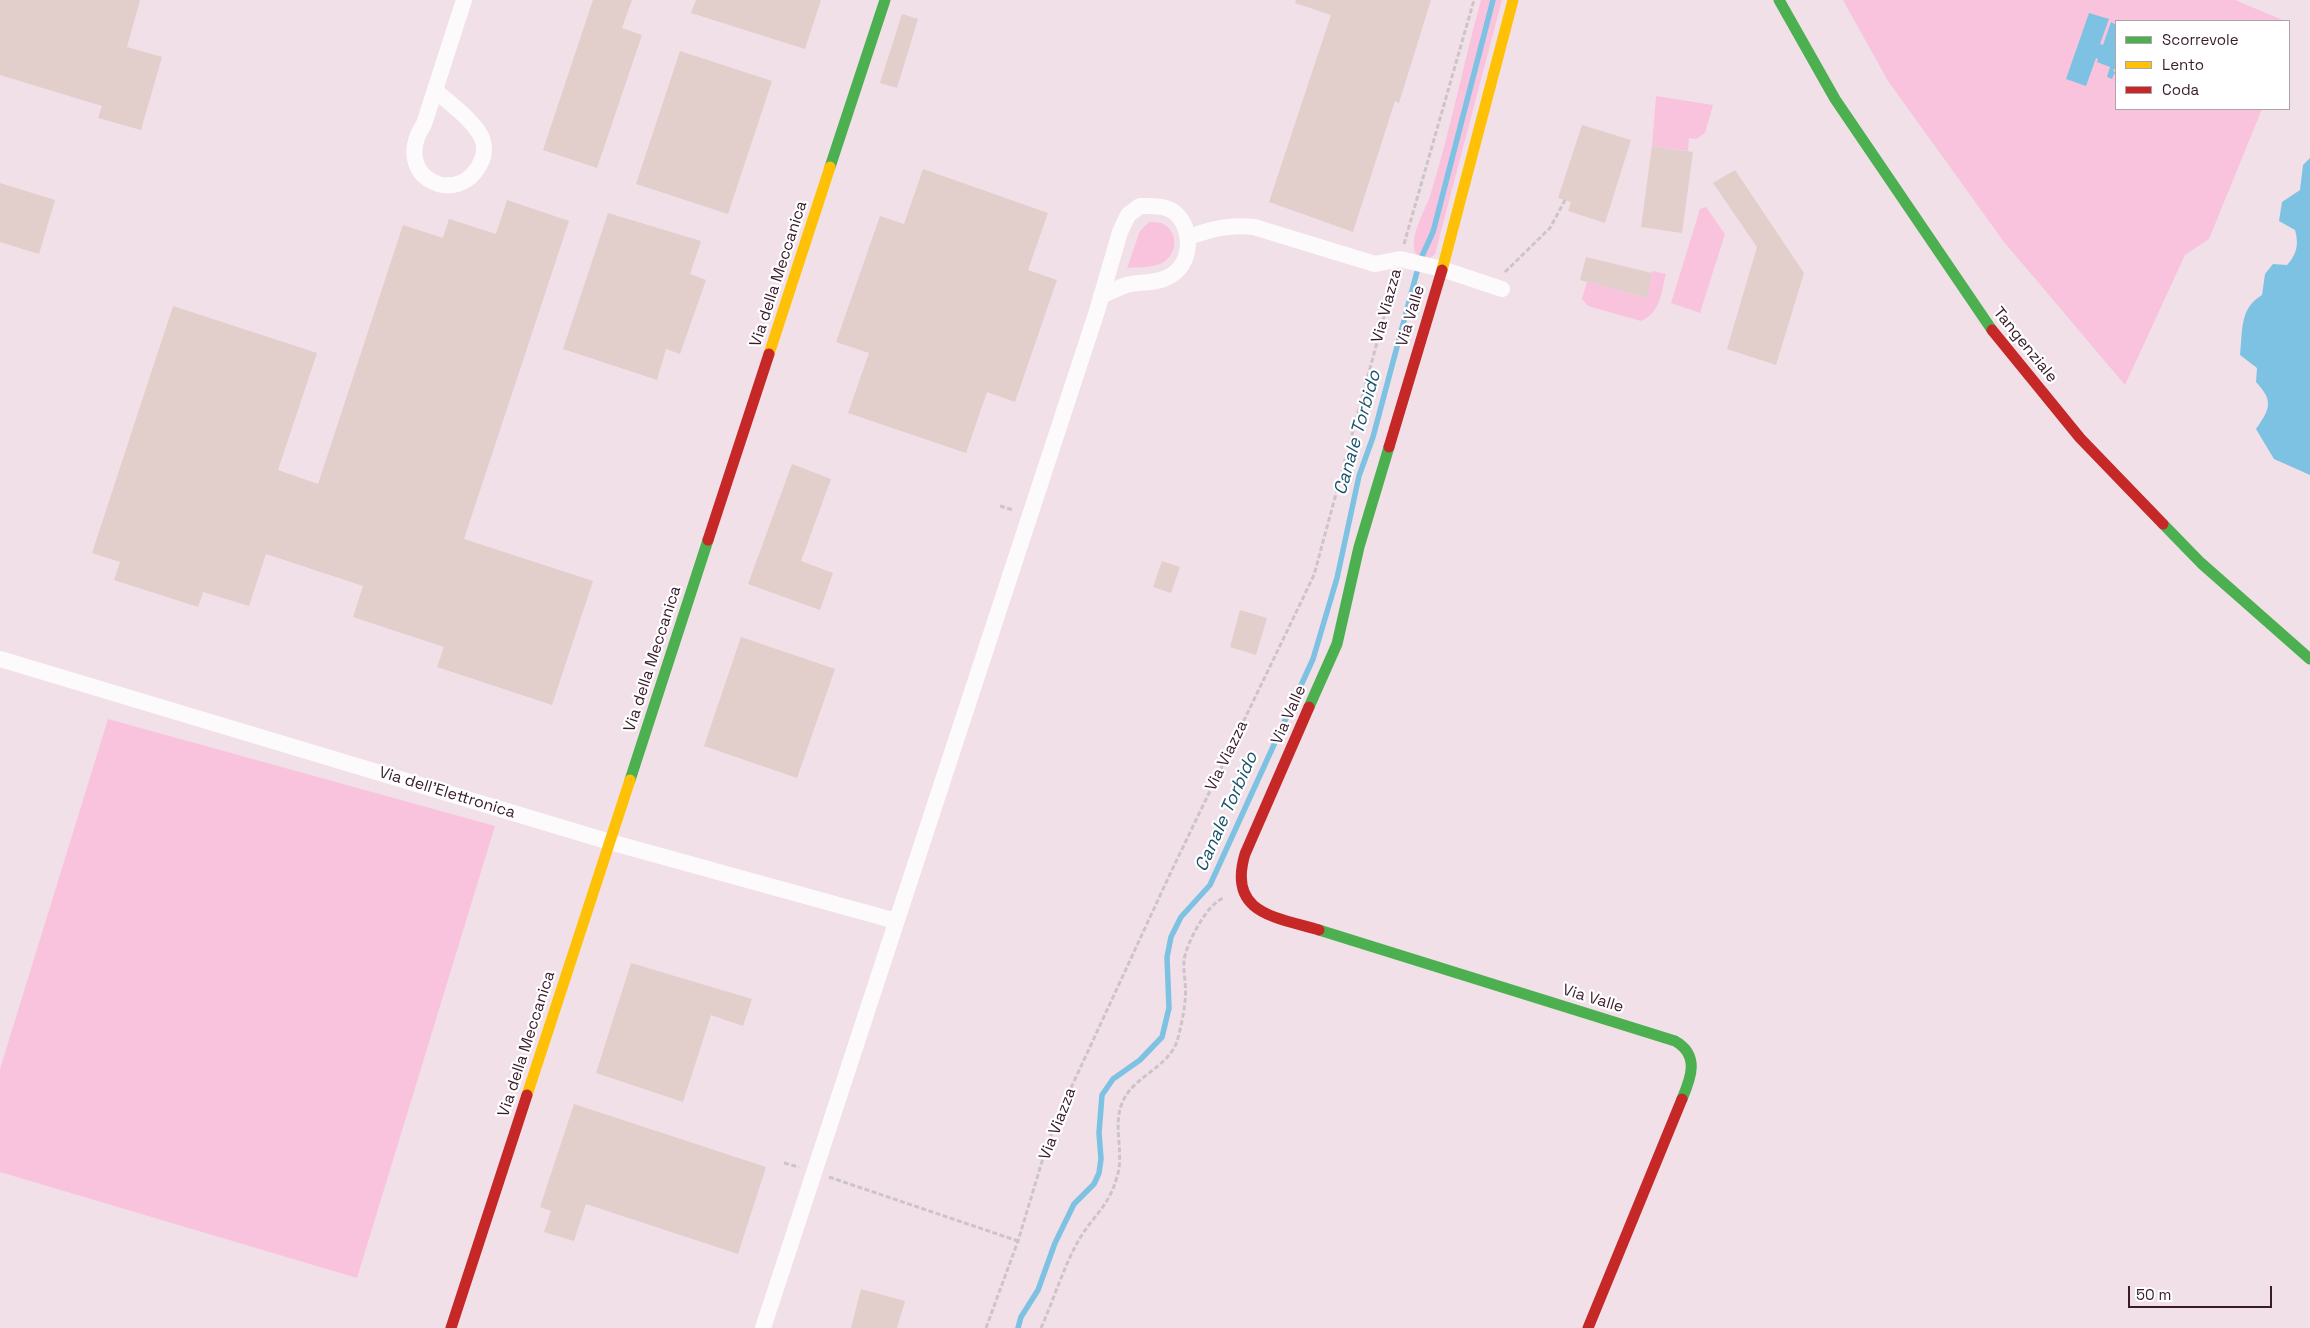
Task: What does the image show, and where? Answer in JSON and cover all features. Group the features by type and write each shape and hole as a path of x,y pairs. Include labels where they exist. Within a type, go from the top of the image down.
{"street":[{"path":"435,90 476,127 482,138 483,159 470,178 460,183 446,186 427,178 417,168 413,154 414,138 424,124 464,0"},
{"name":"Via della Meccanica","path":"451,1328 886,0"},
{"name":"Via Valle","path":"1513,0 1442,269 1359,547 1337,644 1239,869 1240,885 1247,901 1258,912 1675,1041 1685,1046 1692,1056 1692,1074 1588,1328"},
{"name":"Tangenziale","path":"1779,0 1834,99 1980,315 2080,438 2201,563 2310,659"},
{"path":"763,1328 1102,296 1120,232 1128,215 1140,206 1160,207 1173,211 1184,223 1189,237 1186,254 1179,268 1168,277 1127,285 1102,296"},
{"name":"Via Viazza","path":"1189,237 1216,228 1236,225 1254,227 1375,264 1400,259 1501,283"},
{"name":"Via dell'Elettronica","path":"0,659 610,842 896,921"}],"path":[{"name":"Via Viazza","path":"986,1328 1018,1241 1048,1145 1064,1104 1170,874 1314,575 1400,259 1474,0"},
{"path":"1501,283 1550,228 1565,200"},
{"path":"1041,1328 1080,1239 1103,1209 1118,1176 1120,1163 1119,1116 1122,1101 1130,1088 1164,1061 1178,1041 1186,1000 1184,959 1190,940 1206,914 1220,899 1227,897 1247,901"},
{"path":"814,1172 1018,1241"}],"shaded area":[{"path":"1481,0 1502,0 1435,254 1430,258 1416,254 1414,248 1415,233 1430,196 1437,172"},
{"path":"1843,0 2235,0 2283,20 2115,20 2115,110 2262,110 2209,239 2185,255 2125,385 2004,242 1888,81"},
{"path":"1656,96 1713,105 1705,133 1696,139 1689,138 1688,151 1652,146"},
{"path":"1706,207 1725,234 1700,313 1671,303 1700,209"},
{"path":"1149,222 1161,223 1171,231 1174,243 1171,254 1158,265 1127,268 1140,231"},
{"path":"1652,271 1666,274 1659,301 1653,313 1641,321 1588,306 1582,299 1587,282 1647,298"},
{"path":"108,719 495,826 357,1278 0,1172 0,1069"}],"water":[{"path":"2089,13 2109,19 2100,44 2103,45 2111,22 2115,24 2115,69 2113,70 2115,74 2112,79 2107,77 2110,67 2097,62 2098,59 2096,58 2086,86 2066,79"},
{"path":"2310,158 2310,475 2274,459 2256,429 2267,410 2268,400 2256,382 2257,368 2240,355 2242,329 2246,314 2249,307 2262,295 2265,274 2273,264 2287,265 2295,253 2297,240 2295,230 2279,221 2282,202 2300,190 2303,165"}],"building":[{"path":"0,0 140,0 127,47 162,57 141,130 98,118 102,106 0,75"},
{"path":"593,0 632,0 622,28 642,35 597,168 543,150"},
{"path":"696,0 821,0 805,49 691,13"},
{"path":"1296,0 1431,0 1399,103 1395,101 1353,232 1269,202 1331,15 1295,3"},
{"path":"902,14 918,19 897,88 880,83"},
{"path":"680,51 772,81 728,214 636,184"},
{"path":"1582,125 1631,140 1605,223 1568,211 1571,202 1558,198"},
{"path":"1652,146 1693,152 1682,233 1641,227"},
{"path":"923,169 1048,213 1028,270 1057,280 1015,402 987,392 966,453 848,413 869,353 836,342 880,216 904,224"},
{"path":"1735,170 1804,273 1776,365 1727,349 1757,247 1713,183"},
{"path":"0,183 55,200 39,254 0,242"},
{"path":"507,200 569,221 464,539 593,581 552,705 437,667 444,647 353,617 363,586 266,554 249,606 203,592 198,607 114,580 120,562 92,553 173,306 317,353 278,470 318,484 403,225 443,238 449,219 496,234"},
{"path":"608,213 701,241 690,274 706,280 680,354 666,349 657,380 563,349"},
{"path":"1586,257 1652,273 1647,298 1580,280"},
{"path":"792,464 831,479 801,561 833,573 820,610 748,584"},
{"path":"1162,561 1180,567 1171,593 1153,587"},
{"path":"1240,610 1267,618 1256,655 1230,647"},
{"path":"741,637 835,669 797,778 704,746"},
{"path":"631,963 752,999 743,1026 711,1015 683,1102 596,1073"},
{"path":"574,1104 766,1167 738,1254 586,1204 574,1241 544,1232 551,1211 540,1207"},
{"path":"861,1289 905,1301 897,1328 851,1328"}],"waterway":[{"name":"Canale Torbido","path":"1422,256 1433,232 1493,0"},
{"name":"Canale Torbido","path":"1018,1328 1021,1317 1038,1290 1055,1243 1074,1204 1094,1184 1099,1173 1101,1159 1099,1133 1102,1095 1113,1079 1140,1060 1162,1037 1169,1008 1167,957 1171,937 1181,917 1210,885 1313,659 1337,578 1359,476 1373,437 1418,268"}],"traffic: fast":[{"path":"830,167 885,0"},
{"path":"1779,0 1835,99 1992,330"},
{"path":"1309,707 1337,644 1359,547 1389,447"},
{"path":"2163,524 2201,563 2310,659"},
{"path":"630,780 708,540"},
{"path":"1319,930 1675,1041 1683,1047 1691,1060 1690,1075 1682,1099"}],"traffic: slow":[{"path":"1442,270 1513,0"},
{"path":"769,354 830,167"},
{"path":"527,1095 630,780"}],"traffic: jam":[{"path":"1389,447 1442,270"},
{"path":"1992,330 2080,438 2163,524"},
{"path":"708,540 769,354"},
{"path":"1309,707 1245,854 1241,874 1243,889 1249,901 1259,910 1272,916 1319,930"},
{"path":"451,1328 527,1095"},
{"path":"1588,1328 1682,1099"}]}
